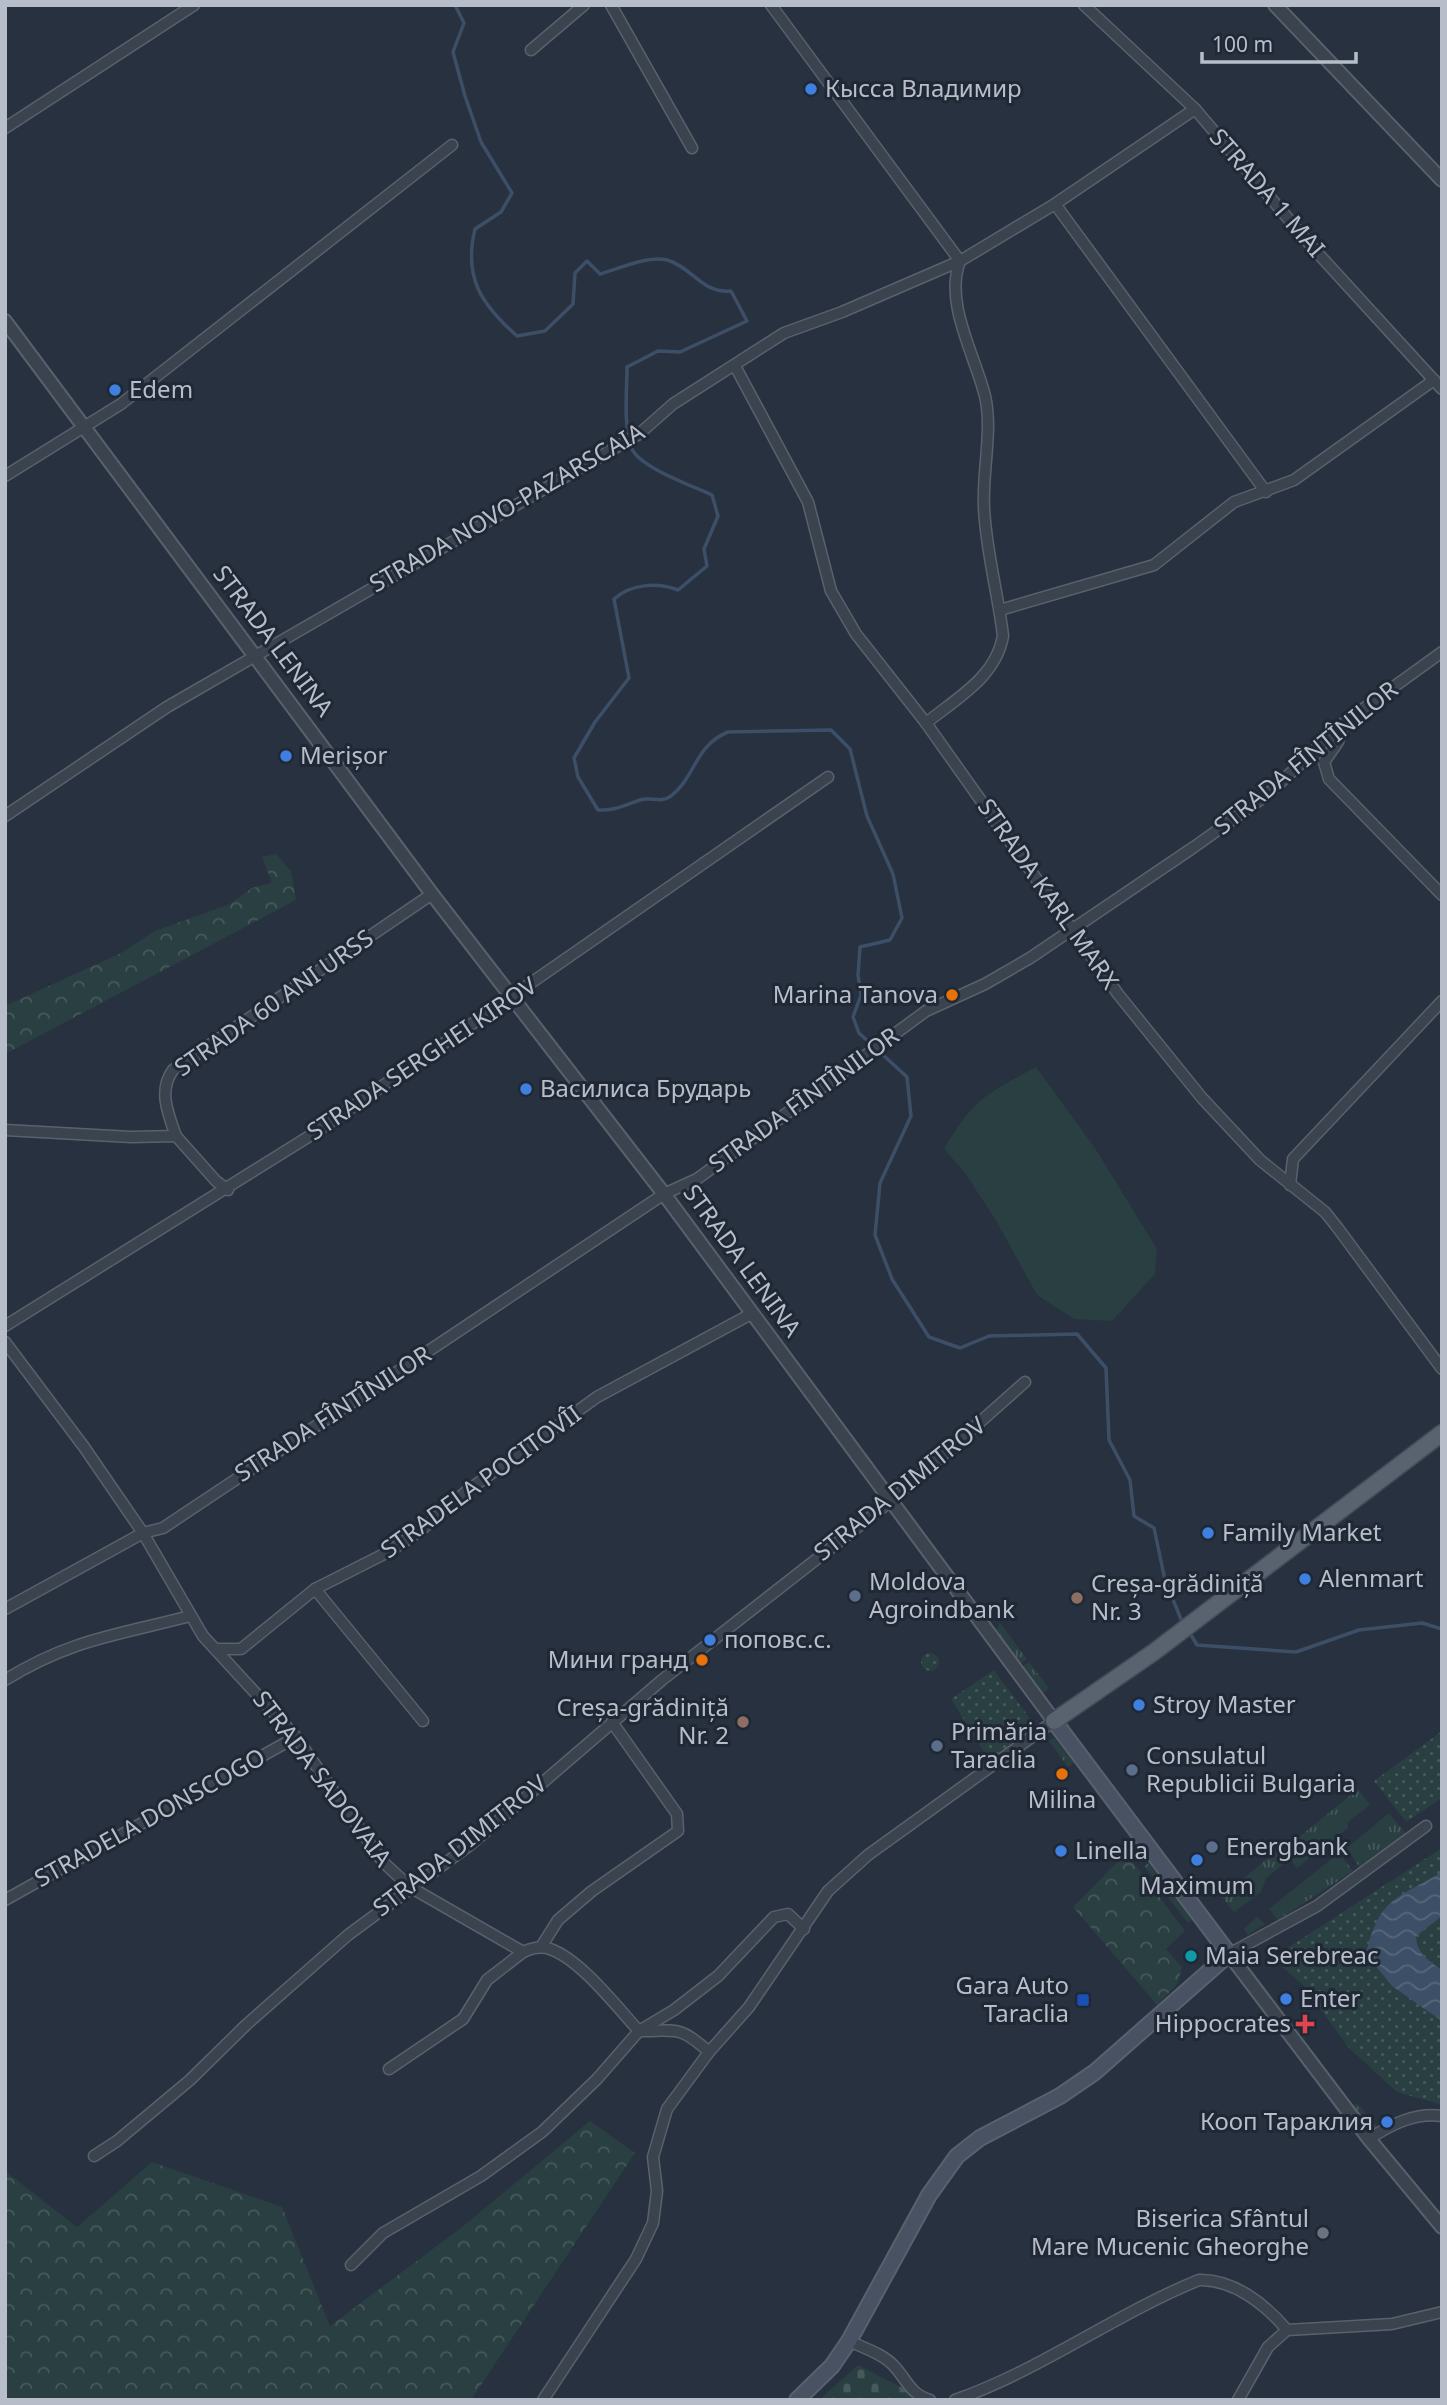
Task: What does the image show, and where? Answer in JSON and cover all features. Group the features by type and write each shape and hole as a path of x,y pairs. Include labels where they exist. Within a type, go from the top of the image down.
{"main road":[{"path":"1054,1721 1154,1652 1442,1433"},
{"name":"STRADA LENINA","path":"1054,1721 1229,1954"},
{"path":"797,2400 832,2366 849,2341 929,2195 957,2156 980,2138 1059,2096 1095,2073 1229,1954"}],"street":[{"path":"5,128 194,5"},
{"path":"531,50 584,5"},
{"path":"611,5 692,148"},
{"path":"771,5 960,261 956,272 958,305 989,416 985,449 984,513 1003,636 1000,653 992,668 926,723"},
{"name":"STRADA 1 MAI","path":"1084,5 1195,109 1314,249 1442,389"},
{"path":"1275,5 1442,180"},
{"name":"STRADA NOVO-PAZARSCAIA","path":"5,816 167,707 639,434 673,404 784,332 842,312 960,261 1055,204 1195,109"},
{"path":"5,476 121,404 452,145"},
{"path":"1055,204 1266,492"},
{"name":"STRADA LENINA","path":"5,321 432,894 514,996 664,1194 1054,1721"},
{"name":"STRADA KARL MARX","path":"735,366 808,502 824,569 837,605 926,723 1070,929 1202,1098 1260,1160 1338,1227 1442,1369"},
{"path":"1000,610 1154,565 1234,502 1249,494 1266,492 1294,480 1434,380"},
{"name":"STRADA FÎNTÎNILOR","path":"5,1609 143,1533 163,1528 664,1194 698,1179 926,1011 985,984 1030,958 1266,795 1345,722 1442,652"},
{"path":"1345,722 1338,741 1324,762 1329,779 1442,895"},
{"name":"STRADA SERGHEI KIROV","path":"5,1326 228,1189 514,996 828,777"},
{"name":"STRADA 60 ANI URSS","path":"176,1136 164,1094 165,1081 173,1070 432,894"},
{"path":"1290,1185 1293,1159 1442,1001"},
{"path":"5,1130 131,1137 176,1136 208,1173 228,1189"},
{"name":"STRADELA POCITOVÎI","path":"215,1648 242,1648 314,1589 390,1551 597,1397 751,1314"},
{"name":"STRADA SADOVAIA","path":"5,1342 84,1447 143,1533 169,1573 190,1616 215,1648 296,1737 383,1862 410,1886 523,1952"},
{"name":"STRADA DIMITROV","path":"94,2156 117,2141 190,2080 246,2025 410,1886 470,1845 612,1722 891,1501 1025,1382"},
{"path":"314,1589 423,1721"},
{"path":"5,1680 34,1662 74,1644 190,1616"},
{"path":"543,2400 642,2247 653,2223 657,2191 653,2157 667,2109 709,2052 750,2007 828,1891 846,1872 1054,1721"},
{"path":"541,1947 558,1920 644,1854 675,1836 679,1827 677,1814 612,1722"},
{"name":"STRADELA DONSCOGO","path":"5,1900 296,1737"},
{"path":"1229,1954 1317,1906 1426,1826"},
{"path":"351,2265 383,2234 481,2176 541,2132 597,2079 639,2031 674,2010 718,1976 774,1917 781,1913 788,1914 804,1929"},
{"path":"390,2069 463,2019 487,1980 501,1966 523,1952 541,1947 556,1952 573,1964 639,2031"},
{"name":"STRADA LENINA","path":"1229,1954 1369,2139 1442,2227"},
{"path":"639,2031 674,2028 689,2035 709,2052"},
{"path":"1369,2139 1388,2126 1410,2118 1442,2116"},
{"path":"955,2400 1051,2356 1118,2318 1199,2280 1212,2280 1261,2303 1287,2330"},
{"path":"1238,2400 1268,2347 1287,2330 1392,2324 1442,2312"},
{"path":"849,2341 883,2357 896,2367 904,2383 919,2397 930,2400"}],"green space":[{"path":"276,854 291,871 296,900 5,1054 5,1006 121,953 155,931 230,904 252,888 272,883 262,857"},
{"path":"1036,1067 1095,1148 1157,1249 1155,1274 1112,1321 1074,1319 1037,1295 995,1219 965,1173 944,1149 954,1132 982,1099"},
{"path":"1000,1623 1027,1659 1020,1664 996,1632"},
{"path":"930,1653 936,1656 939,1662 936,1668 930,1671 924,1668 921,1662 924,1656"},
{"path":"1029,1662 1049,1688 1043,1694 1022,1667"},
{"path":"994,1670 1037,1728 989,1760 951,1699"},
{"path":"1442,1731 1442,1798 1406,1822 1374,1781"},
{"path":"1054,1738 1074,1763 1068,1767 1049,1741"},
{"path":"1358,1789 1370,1805 1348,1822 1347,1829 1297,1868 1283,1850"},
{"path":"1389,1813 1407,1835 1359,1867 1347,1848"},
{"path":"1442,1848 1442,2105 1397,2092 1349,2048 1302,1984 1272,1958"},
{"path":"1277,1850 1286,1862 1266,1878 1261,1892 1234,1912 1222,1897"},
{"path":"1126,1853 1185,1931 1166,1949 1182,1967 1178,1983 1157,2005 1073,1907"},
{"path":"1339,1853 1353,1871 1278,1920 1269,1909"},
{"path":"1149,1863 1192,1920 1188,1923 1144,1866"},
{"path":"1257,1917 1265,1924 1248,1935 1244,1929"},
{"path":"1357,2103 1377,2127 1372,2131 1352,2107"},
{"path":"590,2121 635,2153 471,2400 5,2400 5,2171 77,2227 152,2162 282,2207 330,2326 461,2228"},
{"path":"858,2365 926,2400 819,2400"}],"water":[{"path":"1442,1872 1442,1916 1416,1936 1421,1952 1442,1970 1442,2021 1392,1986 1366,1954 1371,1935 1384,1910 1401,1895"}],"waterway":[{"path":"455,5 464,23 453,52 465,96 481,142 512,193 501,212 475,229 472,246 472,262 478,289 505,325 517,336 545,331 573,304 575,273 587,261 600,274 651,259 676,263 712,288 731,291 747,321 680,352 658,351 627,367 626,420 632,449 656,470 712,495 718,516 704,549 707,566 678,590 662,586 636,587 614,599 629,678 595,722 574,758 578,777 598,810 609,810 644,799 671,796 679,789 709,745 728,732 831,730 850,749 867,816 893,874 902,918 890,940 860,947 858,975 861,995 853,1017 859,1033 907,1077 911,1116 880,1183 875,1235 892,1279 929,1337 960,1348 989,1336 1077,1334 1106,1368 1109,1440 1130,1480 1134,1516 1154,1528 1165,1580 1183,1624"},
{"path":"1188,1630 1197,1645 1296,1652 1359,1630 1422,1623 1442,1629"}],"place":[{"name":"Кысса Владимир","path":"811,89"},
{"name":"Edem","path":"115,390"},
{"name":"Merișor","path":"286,756"},
{"name":"Marina Tanova","path":"952,995"},
{"name":"Василиса Брударь","path":"526,1089"},
{"name":"Family Market","path":"1208,1533"},
{"name":"Alenmart","path":"1305,1579"},
{"name":"Moldova Agroindbank","path":"855,1596"},
{"name":"Creșa-grădiniță Nr. 3","path":"1077,1598"},
{"name":"поповс.с.","path":"710,1640"},
{"name":"Мини гранд","path":"702,1660"},
{"name":"Stroy Master","path":"1139,1705"},
{"name":"Creșa-grădiniță Nr. 2","path":"743,1722"},
{"name":"Primăria Taraclia","path":"937,1746"},
{"name":"Consulatul Republicii Bulgaria","path":"1132,1770"},
{"name":"Milina","path":"1062,1774"},
{"name":"Energbank","path":"1212,1847"},
{"name":"Linella","path":"1061,1851"},
{"name":"Maximum","path":"1197,1860"},
{"name":"Maia Serebreac","path":"1191,1956"},
{"name":"Enter","path":"1286,1999"},
{"name":"Gara Auto Taraclia","path":"1083,2000"},
{"name":"Hippocrates","path":"1305,2024"},
{"name":"Кооп Тараклия","path":"1387,2122"},
{"name":"Biserica Sfântul Mare Mucenic Gheorghe","path":"1323,2233"}]}
